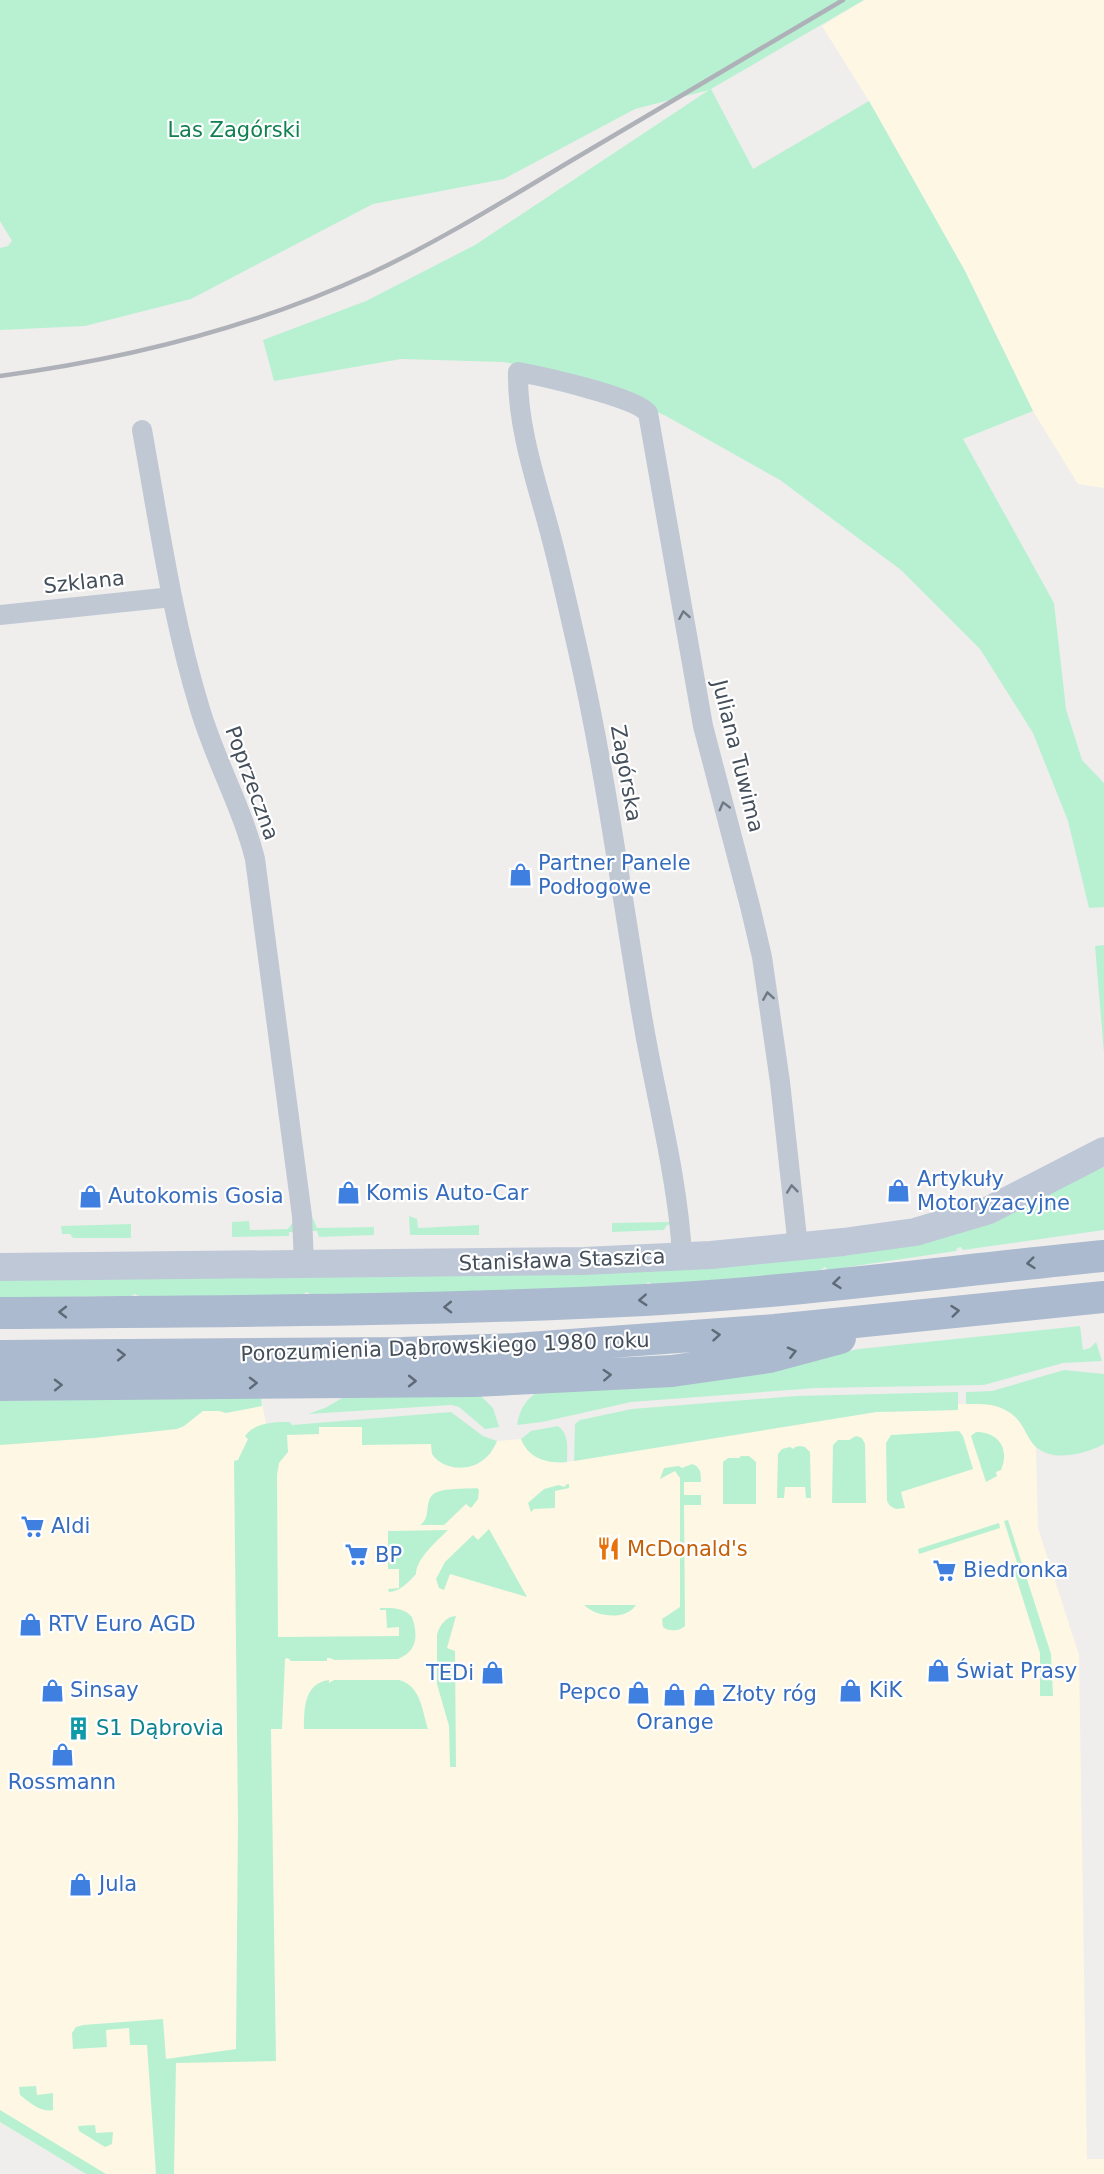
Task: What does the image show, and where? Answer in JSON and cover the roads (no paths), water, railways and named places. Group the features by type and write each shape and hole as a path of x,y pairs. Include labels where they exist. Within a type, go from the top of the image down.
{"main road":[{"name":"Porozumienia Dąbrowskiego 1980 roku","path":"0,1313 383,1308 646,1300 799,1288 1097,1256"},
{"name":"Porozumienia Dąbrowskiego 1980 roku","path":"0,1356 402,1353 515,1349 641,1342 1091,1298"},
{"path":"0,1385 474,1381 672,1371 722,1365 780,1354 859,1333 897,1317"}],"street":[{"name":"Juliana Tuwima","path":"518,372 563,381 637,404 648,412 704,726 762,957 780,1082 798,1247"},
{"name":"Zagórska","path":"518,372 519,402 534,475 577,645 597,744 643,1024 678,1210 682,1256"},
{"name":"Poprzeczna","path":"142,430 172,597 200,709 242,816 255,859 302,1216 304,1264"},
{"name":"Szklana","path":"0,615 172,597"},
{"name":"Stanisława Staszica","path":"0,1267 572,1261 682,1256 798,1247 898,1235 971,1216 1009,1201 1104,1151"}],"railway":[{"path":"0,376 95,360 188,339 280,310 369,274 470,221 843,0"}],"place":[{"name":"Partner Panele Podłogowe","path":"520,875"},
{"name":"Artykuły Motoryzacyjne","path":"899,1191"},
{"name":"Komis Auto-Car","path":"348,1193"},
{"name":"Autokomis Gosia","path":"90,1196"},
{"name":"Aldi","path":"33,1526"},
{"name":"McDonald's","path":"609,1549"},
{"name":"BP","path":"357,1555"},
{"name":"Biedronka","path":"945,1570"},
{"name":"RTV Euro AGD","path":"30,1624"},
{"name":"Świat Prasy","path":"938,1671"},
{"name":"TEDi","path":"492,1673"},
{"name":"Sinsay","path":"52,1690"},
{"name":"KiK","path":"851,1690"},
{"name":"Pepco","path":"639,1692"},
{"name":"Orange","path":"675,1694"},
{"name":"Złoty róg","path":"704,1694"},
{"name":"S1 Dąbrovia","path":"78,1728"},
{"name":"Rossmann","path":"62,1754"},
{"name":"Jula","path":"81,1884"}],"park label":[{"name":"Las Zagórski","path":"234,130"}]}
